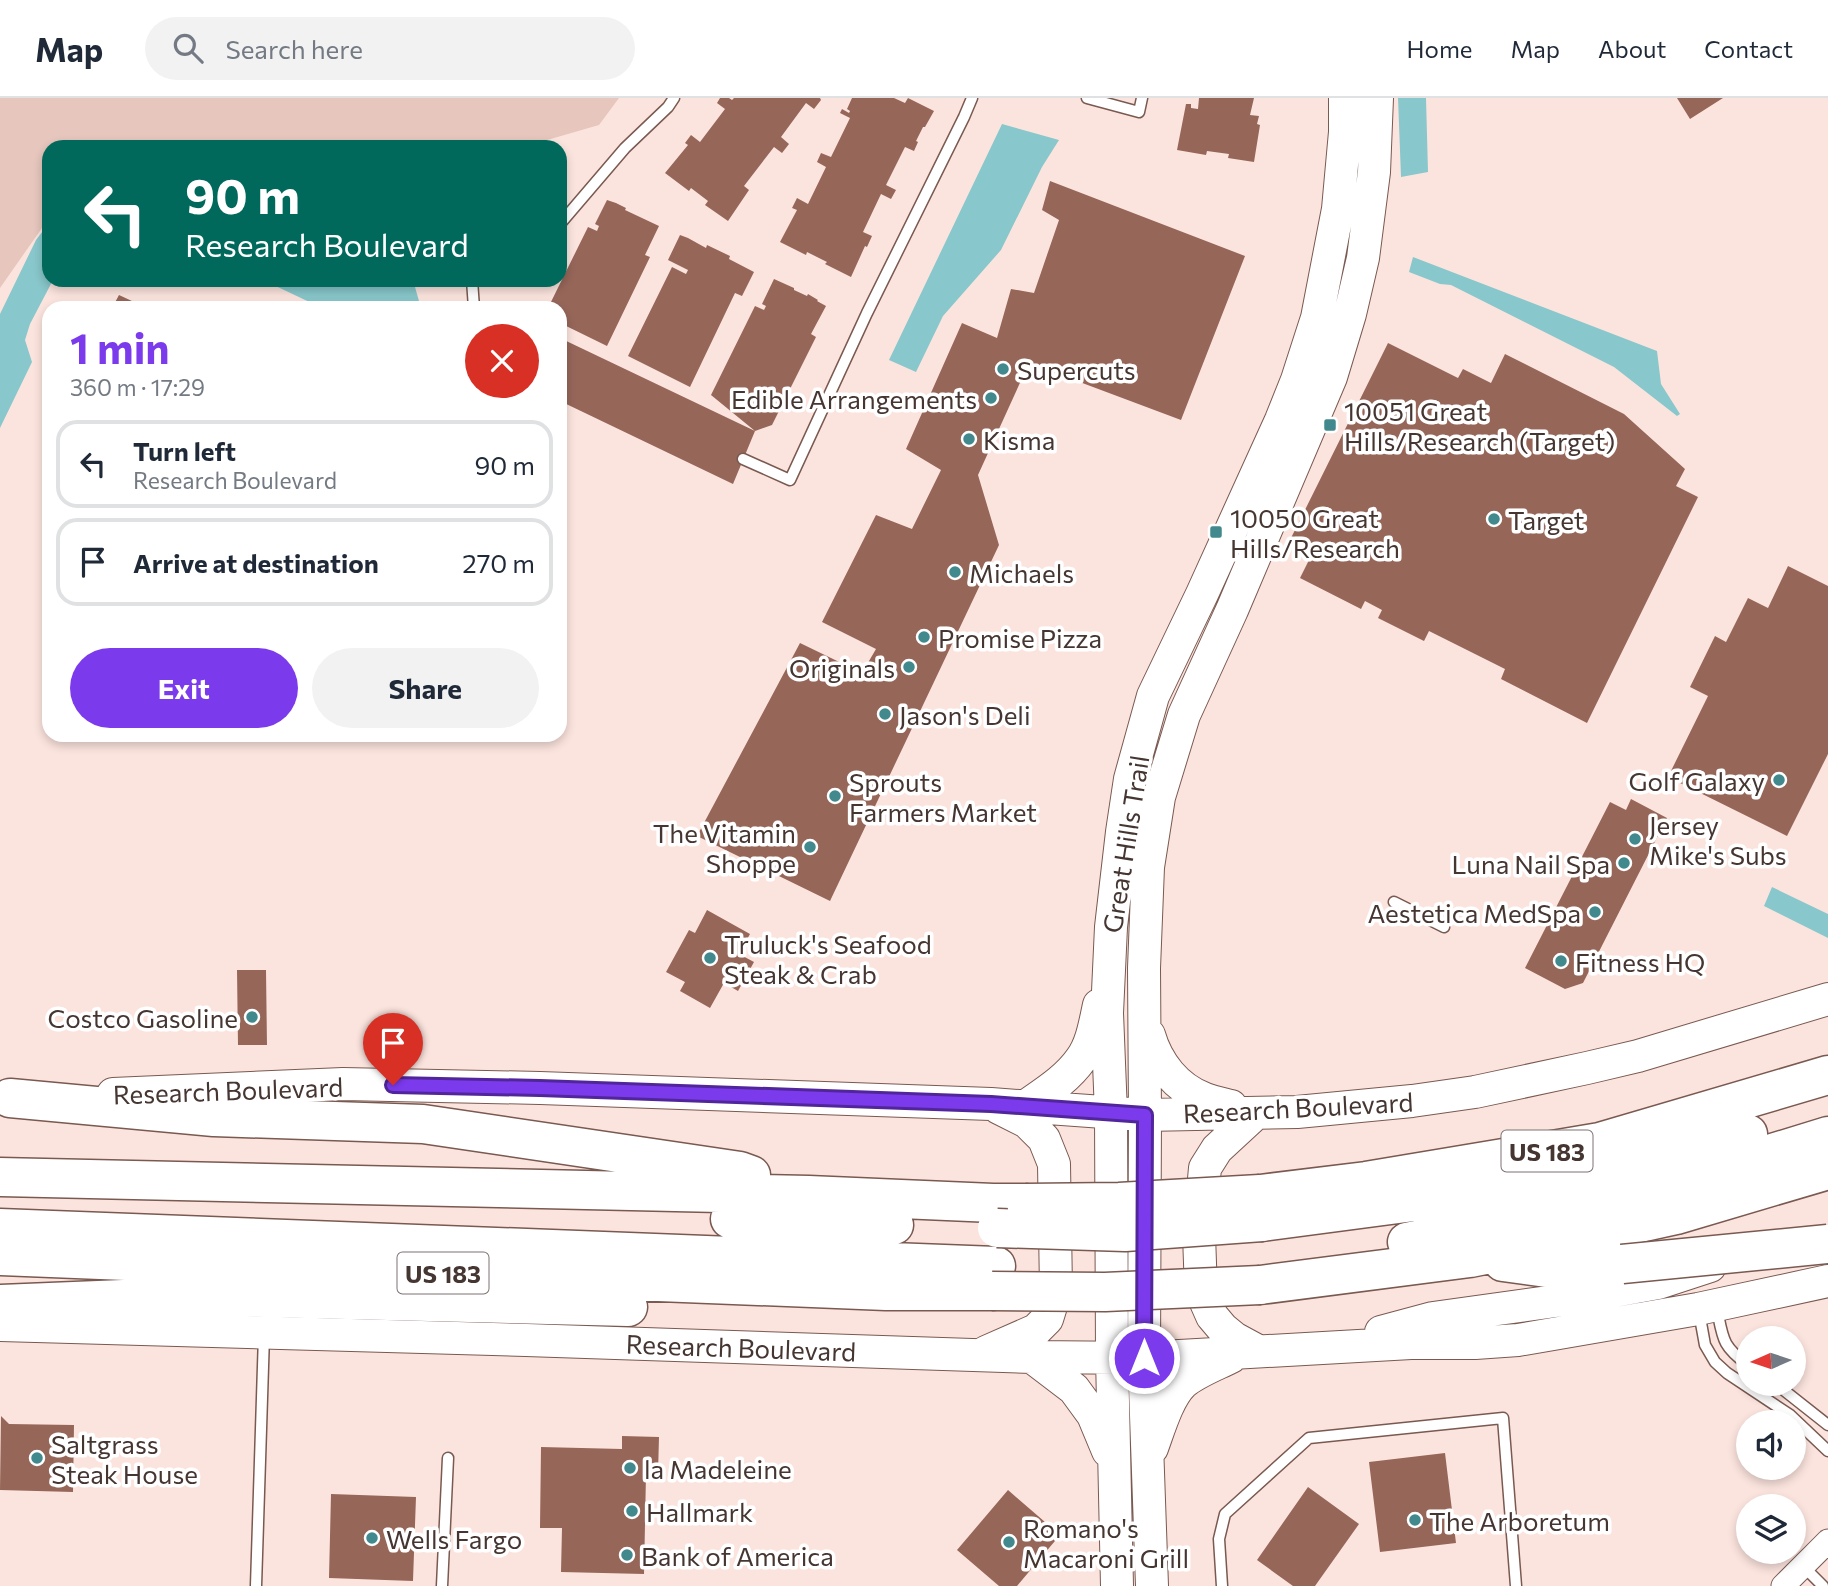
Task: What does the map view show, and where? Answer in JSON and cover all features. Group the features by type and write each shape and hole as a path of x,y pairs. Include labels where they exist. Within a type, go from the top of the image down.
{"highway":[{"path":"1783,1089 1828,1062"},
{"name":"US 183","path":"0,1177 809,1195 995,1216 1119,1202 1261,1208 1366,1181 1600,1142 1828,1075"},
{"path":"5,1098 214,1117 423,1124 740,1171 809,1195"},
{"path":"1261,1208 1587,1178 1828,1112"},
{"path":"1261,1273 1626,1198 1828,1136"},
{"name":"US 183","path":"0,1256 886,1291 994,1279 1105,1292 1261,1273 1470,1258 1676,1215 1828,1170"},
{"path":"0,1194 995,1216"},
{"path":"0,1228 994,1279"},
{"path":"1470,1258 1561,1270 1828,1244"},
{"path":"0,1304 212,1297 706,1309 886,1291"}],"main road":[{"name":"Great Hills Trail","path":"1152,1586 1144,1358 1144,968 1148,867 1159,797 1217,602 1317,318 1338,209 1345,132 1345,98"},
{"name":"Great Hills Trail","path":"1117,1586 1111,1113 1107,1013 1116,885 1130,779 1153,696 1217,602 1315,418 1331,377 1363,258 1371,206 1377,98"},
{"path":"1026,1106 1065,1077 1082,1057 1092,1032 1108,970"},
{"name":"Research Boulevard","path":"5,1098 343,1084 991,1104 1145,1115 1297,1112 1475,1092 1638,1056 1828,999"},
{"path":"1145,1023 1154,1054 1168,1073 1186,1089 1204,1099 1256,1113"},
{"path":"978,1356 1035,1330 1046,1319 1056,1290 1054,1164 1044,1139 1027,1122 991,1104"},
{"path":"1147,1462 1161,1421 1182,1384 1248,1352 1212,1316 1201,1291 1199,1235 1205,1168 1217,1149 1256,1113"},
{"name":"Research Boulevard","path":"1315,1348 1433,1318 1658,1283 1828,1224"},
{"name":"Research Boulevard","path":"0,1325 978,1356 1144,1358 1411,1343 1518,1340 1707,1307 1828,1281"},
{"path":"1032,1357 1074,1389 1093,1415 1114,1466"}],"street":[{"path":"1783,1586 1828,1541"}],"lane":[{"path":"567,216 625,148 674,98"},
{"path":"743,459 790,480 867,313 972,98"},
{"path":"1088,98 1139,112 1142,98"},
{"path":"1394,902 1444,927"},
{"path":"1707,1307 1727,1346 1736,1356"},
{"path":"1707,1307 1705,1345 1715,1362 1790,1415 1828,1451"},
{"path":"256,1586 264,1332"},
{"path":"1791,1396 1828,1425"},
{"path":"1222,1586 1219,1539 1225,1514 1309,1438 1503,1418 1516,1586"},
{"path":"442,1586 448,1458"},
{"path":"1803,1566 1823,1586"}],"shaded area":[{"path":"0,98 619,98 599,125 547,140 42,140 42,228 0,288"}],"water":[{"path":"1398,98 1426,98 1428,172 1401,177"},
{"path":"1002,124 1059,140 1042,167 1001,250 943,316 916,372 889,360"},
{"path":"42,232 42,287 49,287 30,324 25,340 32,362 0,428 0,314"},
{"path":"1413,257 1657,351 1661,384 1680,414 1677,416 1614,367 1451,285 1440,284 1409,272"},
{"path":"278,287 415,287 419,301 307,301"},
{"path":"1772,887 1828,914 1828,938 1764,906"}],"building":[{"path":"720,98 821,100 814,109 806,103 781,137 789,144 782,153 774,147 744,186 749,190 728,221 705,205 708,201 691,188 689,191 665,173 688,145 685,143 691,135 700,142 725,109 717,103"},
{"path":"852,98 894,98 905,103 908,98 934,111 916,141 918,142 914,151 905,147 886,185 896,190 891,199 881,194 863,232 872,236 851,277 807,252 806,255 780,242 797,210 792,208 797,198 808,204 826,167 817,162 821,153 831,157 850,118 840,113 842,109 849,113 847,109"},
{"path":"1199,98 1254,98 1250,115 1259,116 1257,124 1260,125 1254,162 1228,158 1229,154 1207,151 1206,155 1177,150 1186,104 1198,109"},
{"path":"1677,98 1723,98 1690,119"},
{"path":"1050,181 1245,256 1181,420 1029,363 978,475 999,545 830,901 697,836 800,643 862,673 876,649 822,622 876,515 912,529 941,470 906,449 962,323 997,338 1011,289 1034,293 1059,220 1042,210"},
{"path":"607,200 659,226 645,255 650,257 607,346 567,326 567,301 551,301 558,287 567,287 567,270 588,227 597,231 599,226 595,224"},
{"path":"680,235 730,256 729,259 754,272 742,296 735,293 690,387 628,356 672,267 686,274 688,270 668,260"},
{"path":"774,279 807,296 808,294 826,306 811,334 816,337 772,425 755,431 711,395 755,306 764,310 766,306 762,304"},
{"path":"119,295 132,301 116,301"},
{"path":"567,341 755,431 733,484 567,404"},
{"name":"Target","path":"1388,343 1458,378 1463,369 1491,383 1505,354 1624,414 1685,469 1676,486 1698,497 1587,723 1501,679 1505,669 1429,631 1424,641 1378,618 1382,610 1365,601 1361,609 1300,578 1313,552 1290,540"},
{"path":"1788,566 1828,586 1828,754 1787,836 1668,777 1708,696 1690,687 1715,636 1726,642 1748,598 1768,608"},
{"path":"1631,799 1667,818 1583,983 1565,989 1525,968 1610,802 1626,810"},
{"name":"Truluck's Seafood Steak & Crab","path":"707,910 750,934 739,954 754,962 738,991 724,983 710,1008 680,991 685,982 666,972 689,930 695,933"},
{"name":"Costco Gasoline","path":"237,970 266,970 267,1045 238,1045"},
{"name":"Saltgrass Steak House","path":"1,1416 9,1424 74,1425 73,1492 0,1490"},
{"path":"622,1436 659,1437 658,1474 646,1474 644,1574 561,1572 562,1528 540,1528 541,1447 622,1449"},
{"name":"The Arboretum","path":"1445,1453 1456,1543 1380,1552 1369,1462"},
{"path":"1308,1487 1359,1524 1315,1586 1293,1586 1257,1560"},
{"name":"Romano's Macaroni Grill","path":"1008,1490 1060,1535 1017,1586 999,1586 957,1550"},
{"name":"Wells Fargo","path":"331,1494 416,1497 413,1581 329,1578"}],"place":[{"name":"Supercuts","path":"1003,369"},
{"name":"Edible Arrangements","path":"991,398"},
{"name":"10051 Great Hills/Research (Target)","path":"1330,425"},
{"name":"Kisma","path":"969,439"},
{"name":"Target","path":"1494,519"},
{"name":"10050 Great Hills/Research","path":"1216,532"},
{"name":"Michaels","path":"955,572"},
{"name":"Promise Pizza","path":"924,637"},
{"name":"Originals","path":"909,667"},
{"name":"Jason's Deli","path":"885,714"},
{"name":"Golf Galaxy","path":"1779,780"},
{"name":"Sprouts Farmers Market","path":"835,796"},
{"name":"Jersey Mike's Subs","path":"1635,839"},
{"name":"The Vitamin Shoppe","path":"810,847"},
{"name":"Luna Nail Spa","path":"1624,863"},
{"name":"Aestetica MedSpa","path":"1595,912"},
{"name":"Truluck's Seafood Steak & Crab","path":"710,958"},
{"name":"Fitness HQ","path":"1561,961"},
{"name":"Costco Gasoline","path":"252,1017"},
{"name":"Saltgrass Steak House","path":"37,1458"},
{"name":"la Madeleine","path":"630,1468"},
{"name":"Hallmark","path":"632,1511"},
{"name":"The Arboretum","path":"1415,1520"},
{"name":"Wells Fargo","path":"372,1538"},
{"name":"Romano's Macaroni Grill","path":"1009,1542"},
{"name":"Bank of America","path":"627,1555"}],"route":[{"path":"393,1085 991,1104 1145,1115 1144,1358"}]}
